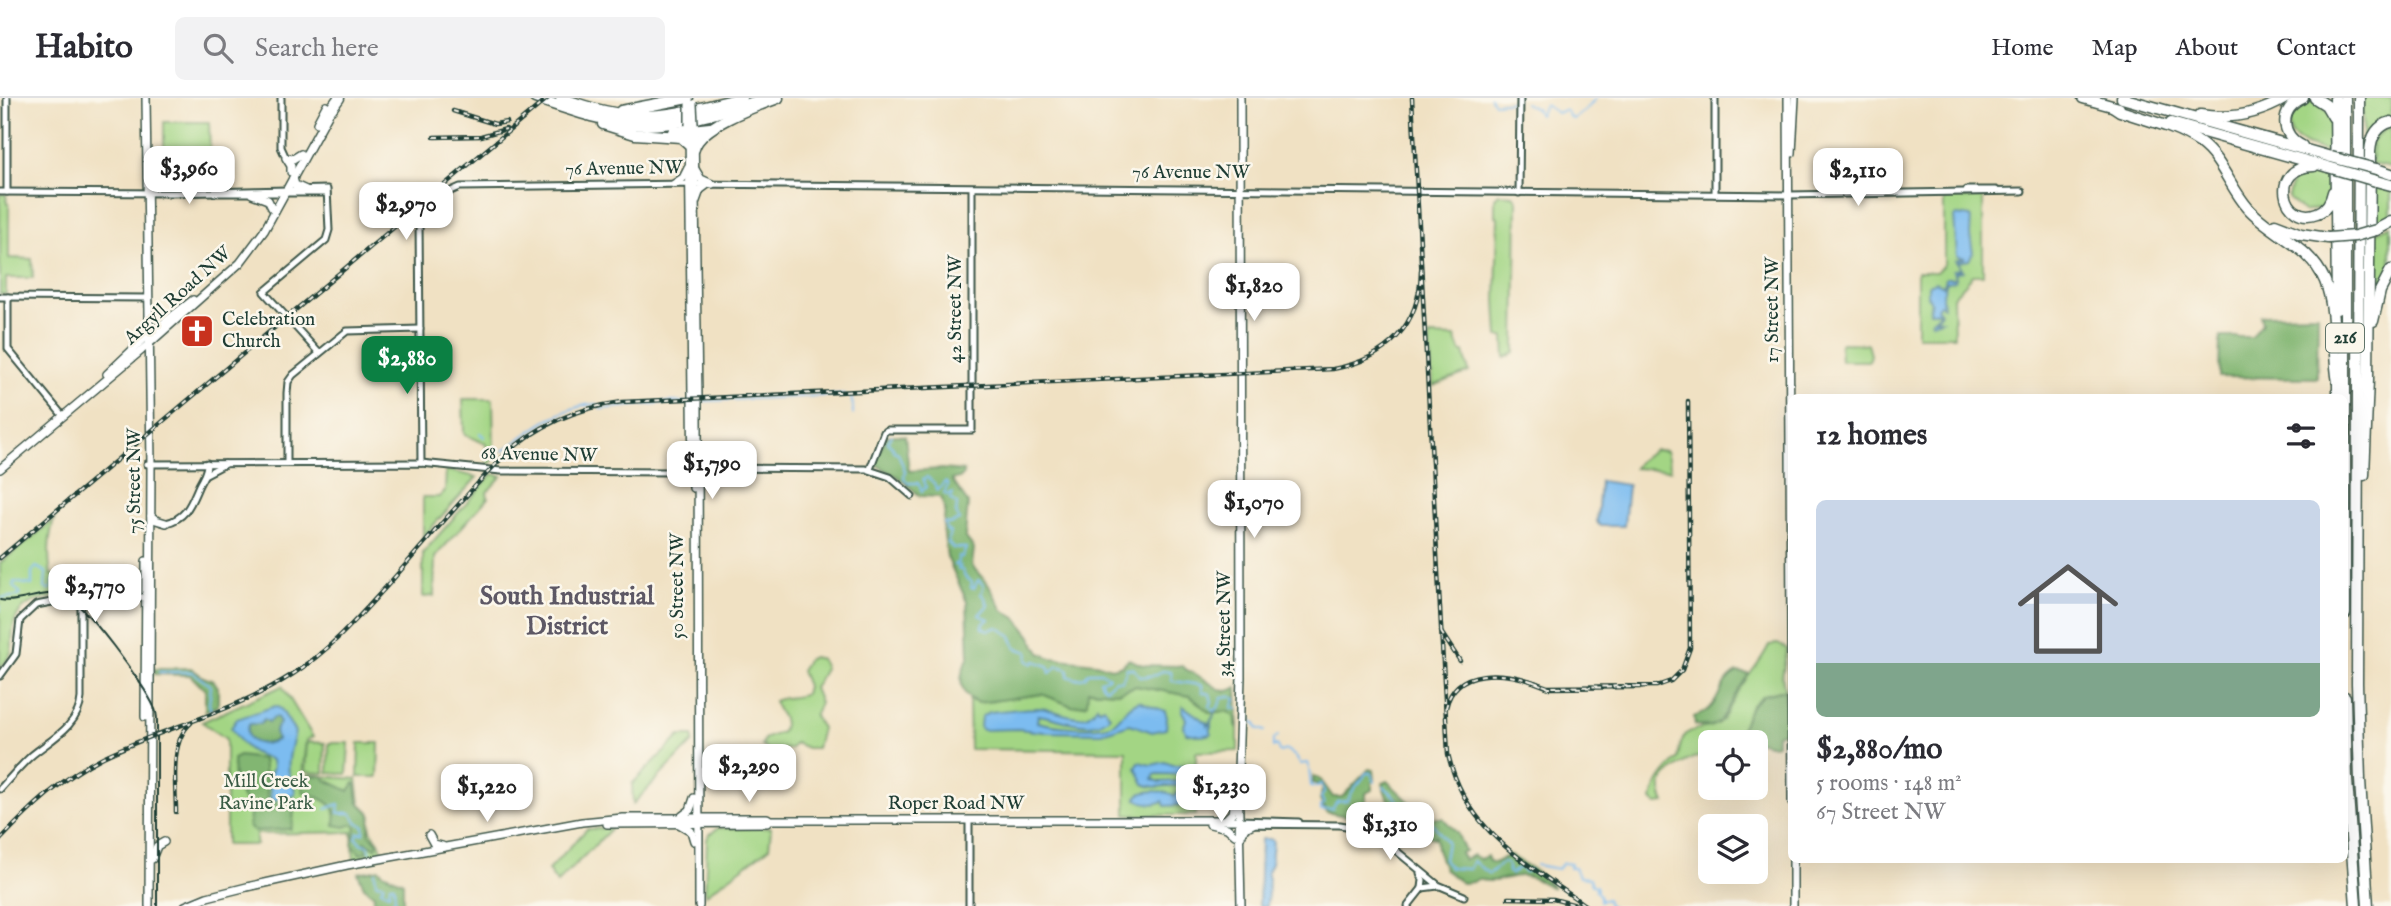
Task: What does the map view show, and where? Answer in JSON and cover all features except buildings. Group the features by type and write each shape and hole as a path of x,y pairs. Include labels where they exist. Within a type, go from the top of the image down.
{"highway":[{"path":"329,104 340,98"},
{"path":"535,98 614,111 629,111 663,100 690,101"},
{"path":"560,101 612,114 643,117 681,113 741,98"},
{"path":"560,101 611,121 658,124 769,98"},
{"path":"560,101 614,128 644,135 681,137 692,147 700,137 721,124 778,98"},
{"path":"2083,98 2327,163 2391,185"},
{"path":"2126,99 2202,115 2228,117 2261,111 2286,98"},
{"path":"2303,98 2289,108 2285,124 2290,137 2327,163"},
{"path":"2315,98 2329,108 2335,127"},
{"path":"2335,98 2338,394"},
{"name":"216","path":"2345,394 2346,98"},
{"name":"216","path":"2358,98 2359,754 2368,906"},
{"path":"2126,99 2308,151"},
{"path":"2114,107 2193,139 2213,155 2249,208 2301,248 2312,260 2321,274 2330,301 2338,382"},
{"path":"2357,542 2361,535 2368,380 2370,152 2375,133 2381,126 2391,122"},
{"path":"644,135 721,124"},
{"path":"2335,185 2329,204 2313,215 2303,214 2290,206 2285,193 2289,177 2298,168 2327,163 2391,172"},
{"path":"2221,169 2265,218 2293,232 2328,239 2355,236 2391,222"},
{"path":"2368,380 2376,308 2380,291 2391,270"},
{"path":"2348,794 2356,906"}],"main road":[{"name":"75 Street NW","path":"144,98 144,326 147,342 145,363 151,516 148,597 147,906"},
{"name":"34 Street NW","path":"1237,822 1241,677 1240,98"},
{"name":"17 Street NW","path":"1788,98 1790,394"},
{"name":"17 Street NW","path":"1789,195 1795,98"},
{"name":"50 Street NW","path":"690,101 695,205 697,906"},
{"name":"Argyll Road NW","path":"292,175 300,154 329,104"},
{"name":"Argyll Road NW","path":"62,415 136,346 147,342 240,262 257,242 329,104"},
{"path":"286,158 293,159 300,154"},
{"path":"286,158 291,166 295,185 306,190"},
{"path":"690,196 685,189 674,184 685,176 692,166 701,179 710,184 701,190 695,205"},
{"name":"50 Street NW","path":"692,184 690,196 695,469"},
{"name":"Argyll Road NW","path":"0,467 134,358 163,323 191,302 237,260 258,233 283,192"},
{"path":"252,194 266,198 272,208"},
{"name":"75 Street NW","path":"146,298 149,464 146,573 148,643 151,655 147,906"},
{"path":"108,379 191,302"},
{"path":"148,313 152,322 163,323"},
{"path":"136,346 144,326"},
{"path":"134,358 142,358 145,363"},
{"path":"151,516 166,523"},
{"path":"151,529 166,523"},
{"name":"34 Street NW","path":"1238,771 1235,795 1239,906"},
{"path":"1223,820 1232,813 1235,795"},
{"path":"696,798 705,811 719,820 706,830 697,843 690,830 677,820 690,810 696,798"},
{"path":"1210,824 1227,828 1237,837 1253,822 1239,810"},
{"name":"Roper Road NW","path":"185,906 229,892 335,869 525,831 578,824 583,826 766,818 1237,822"},
{"name":"Roper Road NW","path":"1142,821 1145,824 1237,822"},
{"path":"429,835 434,844 446,847"},
{"path":"149,862 155,848 164,842"},
{"path":"1793,863 1793,906"},
{"path":"149,888 157,906"},
{"name":"Roper Road NW","path":"198,906 229,892"}],"street":[{"path":"7,98 4,192 327,191"},
{"path":"281,98 281,147 286,158"},
{"path":"1519,192 1520,98"},
{"path":"1715,98 1715,194"},
{"name":"76 Avenue NW","path":"420,329 419,219 457,188 710,184 1789,195 1956,194 2022,191 1988,189 1926,193"},
{"name":"42 Street NW","path":"870,469 886,430 972,430 972,188"},
{"path":"212,192 252,194 327,191"},
{"path":"319,353 264,292 326,240 329,230 327,191"},
{"path":"0,297 146,298"},
{"path":"8,297 8,349 62,415"},
{"path":"287,463 288,382 293,375 342,334 351,330 420,329 421,463"},
{"path":"166,523 177,519 190,508 206,474 207,463"},
{"path":"206,474 228,463"},
{"name":"68 Avenue NW","path":"149,464 421,463 489,471 870,469"},
{"path":"195,464 203,468 206,474"},
{"path":"870,469 893,479 912,496"},
{"path":"0,676 15,657 19,623 31,608 40,603 148,597"},
{"path":"0,789 29,758 72,722 79,709 81,600"},
{"path":"969,820 970,906"},
{"name":"Roper Road NW","path":"1237,822 1289,821 1345,825 1366,831 1387,843 1441,887 1464,896"},
{"path":"1419,870 1423,880 1422,888"},
{"path":"1408,906 1430,879"},
{"path":"1422,888 1432,885 1441,887"}],"green space":[{"path":"2363,98 2391,98 2391,120 2384,123 2368,163 2363,162"},
{"path":"2308,99 2313,99 2331,115 2331,153 2306,145 2291,135 2288,111"},
{"path":"164,122 209,122 210,152 164,154"},
{"path":"2391,124 2391,168 2372,164 2372,141"},
{"path":"2317,168 2331,172 2331,194 2322,208 2303,212 2288,197 2293,174"},
{"path":"2372,183 2391,189 2391,219 2372,229"},
{"path":"0,194 6,194 9,204 9,258 32,259 33,278 6,278 6,294 0,294"},
{"path":"1499,194 1513,195 1517,200 1515,353 1505,358 1504,337 1498,337 1496,300 1498,217 1495,216 1495,198"},
{"path":"1944,198 1983,198 1983,275 1973,275 1953,297 1954,336 1917,336 1917,272 1936,272 1944,264"},
{"path":"2391,225 2391,266 2372,324 2372,234"},
{"path":"2318,314 2317,378 2219,377 2220,337 2252,337 2262,323 2260,315"},
{"path":"1429,336 1455,337 1461,352 1464,352 1469,372 1433,386"},
{"path":"1842,343 1868,344 1871,355 1869,361 1841,361"},
{"path":"463,399 493,399 494,459 488,466 486,444 464,434"},
{"path":"886,436 905,436 909,471 964,471 962,477 952,480 968,503 965,537 974,548 972,566 988,584 1003,610 1017,619 1030,635 1040,653 1051,658 1096,663 1111,668 1123,665 1128,659 1143,665 1182,666 1219,689 1227,691 1237,687 1238,727 1235,717 1227,711 1210,713 1190,696 1136,686 1118,692 1088,690 1087,704 1072,706 1042,694 978,703 966,695 961,677 969,657 967,602 947,557 943,528 945,510 941,497 920,496 898,477 875,464"},
{"path":"1654,450 1666,451 1671,470 1634,468 1639,461"},
{"path":"446,470 477,477 423,537 423,497 439,497 445,491"},
{"path":"492,474 502,476 487,492 488,498 435,557 434,596 423,597 423,553"},
{"path":"54,520 49,547 51,575 76,575 76,596 37,601 21,610 13,629 10,654 0,669 0,563"},
{"path":"1778,644 1787,649 1782,677 1785,690 1763,695 1751,706 1739,730 1698,730 1698,757 1668,775 1661,787 1665,803 1657,804 1652,800 1658,783 1678,759 1684,737 1689,732 1694,730 1707,728 1722,720 1769,645"},
{"path":"813,657 821,659 825,669 814,688 820,703 814,716 822,728 817,748 807,748 795,743 790,749 769,750 762,746 764,739 782,732 784,727 774,701 805,694 807,686 801,671 807,660"},
{"path":"191,668 214,681 218,687 218,706 205,711 205,690 190,675 154,674 154,669"},
{"path":"1737,672 1749,674 1720,721 1711,726 1695,725 1694,717 1711,707 1725,683"},
{"name":"Mill Creek Ravine Park","path":"282,686 313,737 306,740 302,775 357,779 360,803 369,812 371,831 383,853 354,860 352,832 256,834 256,845 226,845 226,739 202,722"},
{"path":"1136,686 1190,696 1210,713 1227,711 1235,717 1238,727 1238,751 1196,752 1196,815 1126,815 1126,751 970,749 969,700 978,703 1042,694 1072,706 1088,690 1118,692"},
{"path":"1785,690 1787,726 1785,731 1777,734 1777,744 1773,745 1768,744 1768,730 1739,730 1751,706 1763,695"},
{"path":"273,717 277,717 280,723 275,731 277,739 266,744 251,740 247,731 249,724 261,723 265,719 269,722"},
{"path":"680,736 693,736 693,742 633,804 632,784"},
{"path":"307,742 325,743 324,773 305,772"},
{"path":"329,743 349,743 347,774 328,773"},
{"path":"359,743 379,743 378,777 358,777"},
{"path":"239,756 263,759 270,804 294,802 291,829 254,831 249,827 250,813 240,793 242,787 234,784 233,759"},
{"path":"1369,769 1374,770 1375,781 1372,783 1372,790 1366,793 1366,803 1346,816 1326,812 1320,800 1323,786 1313,783 1313,776 1320,779 1333,797 1342,797"},
{"path":"310,775 323,776 349,791 354,783 356,784 358,802 371,814 369,834 378,842 376,848 365,842 367,852 360,854 352,844 356,827 354,824 345,827 334,825 336,817 332,806 303,792 302,785"},
{"path":"1387,781 1414,806 1417,818 1443,818 1457,833 1465,851 1460,853 1464,860 1473,855 1480,859 1487,856 1489,861 1494,863 1510,855 1534,870 1554,888 1523,876 1490,881 1478,879 1462,883 1445,870 1437,850 1436,836 1434,838 1415,834 1404,829 1386,795 1383,783"},
{"path":"612,828 557,883 548,870 587,829"},
{"path":"718,828 771,828 769,848 705,895 707,839"},
{"path":"379,869 403,882 403,906 373,906 374,895 364,887 358,873"}],"water":[{"path":"1954,217 1971,217 1973,253 1969,260 1958,262 1963,271 1956,272 1955,277 1953,270 1961,269 1956,260 1965,258 1957,256"},
{"path":"1946,278 1955,278 1954,281 1947,282 1942,296 1943,306 1940,304 1937,308 1941,313 1936,319 1941,320 1932,323 1939,314 1930,312 1928,285 1935,282 1944,286"},
{"path":"1600,481 1628,485 1624,526 1600,526 1597,522"},
{"path":"1139,701 1165,711 1166,729 1152,732 1130,724 1102,733 982,730 980,726 981,717 989,712 1040,708 1078,717 1092,713 1097,706 1099,709 1104,707 1110,716 1095,724 1086,725 1038,715 1037,722 1087,728 1107,726"},
{"path":"275,706 281,709 295,732 289,773 295,795 271,801 269,777 272,761 252,752 242,743 231,728 237,719","holes":["277,717 280,723 275,731 277,740 266,744 250,740 247,730 249,724 260,724 264,719 269,722"]},
{"path":"1183,706 1207,722 1208,726 1217,709 1211,721 1211,734 1202,736 1186,733"},
{"path":"1139,762 1151,765 1165,762 1185,765 1184,775 1158,774 1154,775 1153,779 1160,782 1181,781 1186,795 1185,805 1165,806 1163,801 1149,803 1136,799 1142,793 1151,792 1175,796 1180,790 1178,786 1153,787 1144,784 1136,768"},
{"path":"1261,839 1273,841 1271,864 1267,872 1267,906 1259,906"}],"waterway":[{"path":"1490,98 1494,103 1516,101"},
{"path":"1524,103 1536,109 1539,115 1545,105 1557,113 1564,110 1573,119 1585,111 1596,98"},
{"path":"703,401 844,395"},
{"path":"851,397 853,406"},
{"path":"600,409 671,402 688,403"},
{"path":"503,451 560,414 585,405 598,404"},
{"path":"853,408 853,414"},
{"path":"480,433 484,437"},
{"path":"892,435 887,442 898,453 905,471 904,478 908,483 918,483 922,491 926,487 923,480 927,477 934,483 937,491 945,482 948,485 944,493 953,493 950,499 957,504 956,514 959,520 944,523 950,532 948,543 953,548 966,548 954,565 960,566 958,569 972,582 971,588 974,588 978,580 984,585 981,594 988,605 979,615 989,619 983,624 983,628 989,630 998,627 1011,636 1016,648 1028,652 1027,660 1032,664 1035,661 1048,666 1050,673 1058,666 1068,669 1068,676 1076,679 1085,677 1089,672 1101,672 1109,677 1100,680 1106,688 1115,680 1122,681 1127,668 1134,669 1140,677 1157,675 1162,671 1171,672 1172,681 1202,685 1202,692 1210,694 1213,711 1218,708 1222,697 1231,696 1236,699 1232,708 1237,709"},
{"path":"2,598 19,596 20,592 13,587 14,582 32,585 32,572 36,567 46,572 45,588 48,590 55,579 73,579"},
{"path":"0,606 0,611"},
{"path":"159,672 192,672 211,686 211,711"},
{"path":"1247,716 1256,723 1257,728 1265,731"},
{"path":"1278,736 1273,739 1273,747 1277,745 1279,752 1287,750 1300,764 1308,763 1309,767"},
{"path":"1309,769 1311,786 1322,784 1324,792 1321,797 1324,804 1321,810 1332,809 1337,802 1348,801 1366,773 1371,773 1375,782"},
{"path":"1384,787 1406,810 1407,817 1419,824 1433,824 1447,842 1444,860 1450,868 1469,869 1473,861 1489,874 1503,862 1508,864 1508,872 1511,874 1520,867 1524,872 1530,870"},
{"path":"326,809 339,804 338,813 351,813 357,822 364,826 364,833 358,833 356,838 362,844 368,845 371,853"},
{"path":"1536,865 1558,869 1563,863 1571,864 1570,868 1575,868 1579,877 1590,878 1592,885 1596,886 1600,901 1607,899 1609,906"},
{"path":"375,872 376,883 384,884 381,890 389,893 390,885 394,885 395,900 391,902 391,906"}],"tram line":[{"path":"0,600 64,595 85,612 149,697 157,714 157,906"}],"railway":[{"path":"0,558 548,98"},
{"path":"1412,98 1448,754 1457,781 1484,825 1521,859 1586,906"},
{"path":"453,111 495,124 507,122"},
{"path":"434,137 481,136 506,129"},
{"path":"0,840 48,794 88,765 127,746 248,699 306,665 353,623 504,456 530,435 558,420 589,409 622,402 1333,369 1369,357 1397,337 1414,308 1421,270"},
{"path":"1641,687 1549,688 1528,680 1548,687 1657,686 1671,681 1682,670 1690,648 1688,401"},
{"path":"1441,632 1460,661"},
{"path":"1446,708 1451,694 1460,684 1471,678 1483,675 1511,676 1537,683"},
{"path":"176,812 177,752 179,741 191,723"},
{"path":"1508,898 1553,899 1580,906"}],"place":[{"name":"Celebration Church","path":"197,331"}],"district":[{"name":"South Industrial District","path":"567,611"}]}
